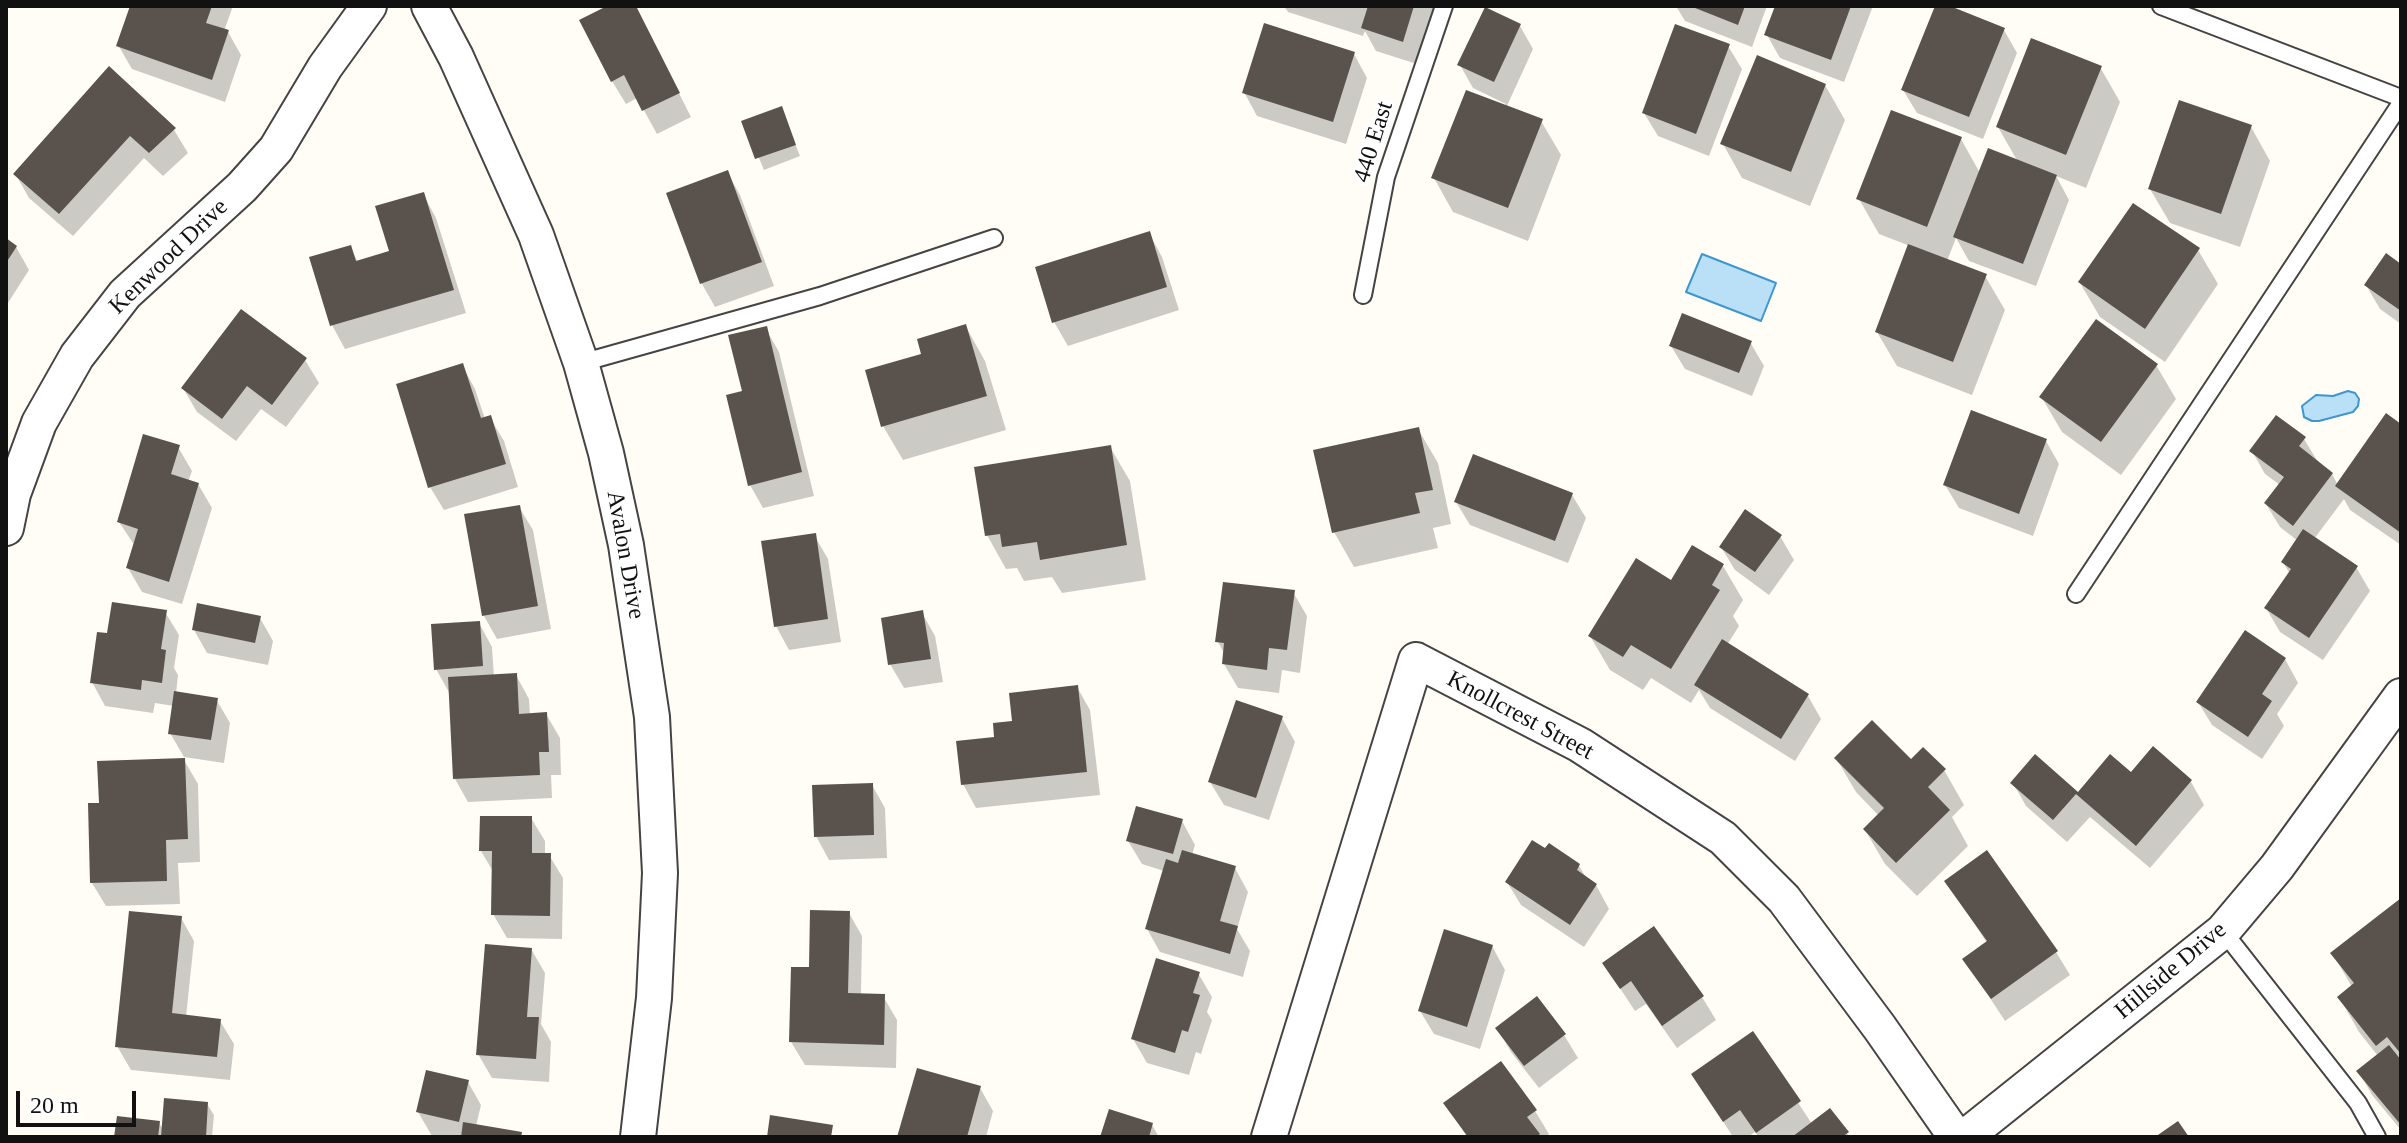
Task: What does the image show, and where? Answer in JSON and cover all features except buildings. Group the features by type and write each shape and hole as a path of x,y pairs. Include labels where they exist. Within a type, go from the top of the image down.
{"street":[{"name":"Kenwood Drive","path":"6,528 13,494 39,423 77,356 125,294 242,187 276,149 325,67 369,6"},
{"name":"Avalon Drive","path":"429,6 456,57 536,235 581,363 606,453 626,545 652,717 660,873 654,998 638,1137"},
{"name":"Knollcrest Street","path":"1269,1137 1416,660 1580,745 1723,838 1784,899 1956,1137"},
{"name":"Hillside Drive","path":"1965,1137 2223,931 2277,867 2401,696"}],"lane":[{"name":"440 East","path":"1363,295 1386,177 1444,6"},
{"path":"2076,594 2401,100 2161,6"},
{"path":"581,363 820,296 994,238"},
{"path":"2223,931 2358,1103 2377,1137"}],"water":[{"path":"1702,254 1776,283 1761,321 1686,292"},
{"path":"2348,391 2355,393 2359,399 2353,412 2319,421 2304,417 2302,406 2316,395 2333,396"}]}
